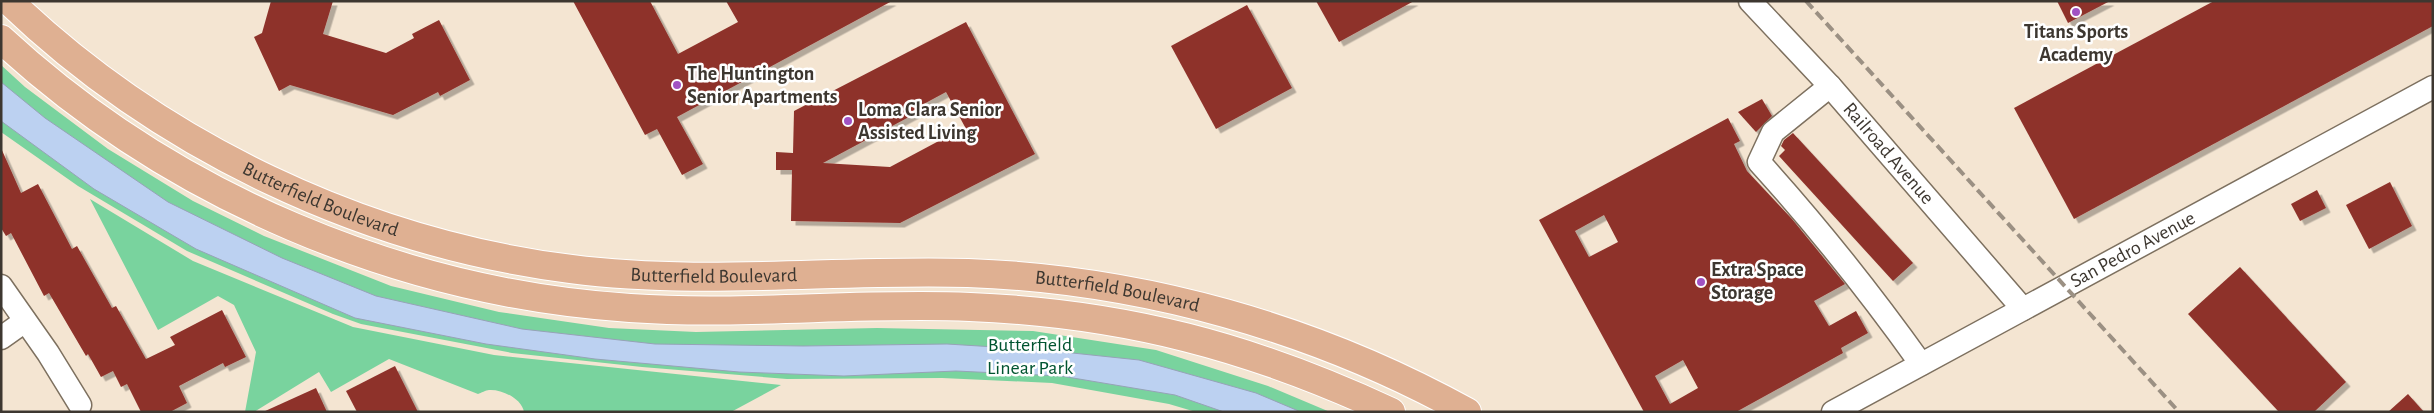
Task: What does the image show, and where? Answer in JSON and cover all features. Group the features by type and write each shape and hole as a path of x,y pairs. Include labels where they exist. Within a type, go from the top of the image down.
{"main road":[{"name":"Butterfield Boulevard","path":"9,1 72,56 123,94 177,130 284,186 397,231 512,260 569,269 631,275 753,278 967,273 1038,277 1107,286 1177,300 1251,320 1317,342 1377,367 1467,412"},
{"name":"Butterfield Boulevard","path":"1,39 64,92 110,125 164,161 219,191 325,239 387,262 446,279 503,292 629,308 693,311 968,307 1037,311 1103,319 1172,332 1295,370 1391,412"}],"street":[{"name":"Railroad Avenue","path":"1750,1 1830,86 2023,310"},
{"path":"1830,86 1773,132 1759,162 1797,204 1864,287 1922,364"},
{"name":"San Pedro Avenue","path":"1833,412 2433,87"},
{"path":"1,286 48,353 80,405"},
{"path":"1,338 25,321"}],"green space":[{"name":"Butterfield Linear Park","path":"1,65 25,87 108,149 193,201 264,236 391,286 499,312 609,328 696,332 877,328 1033,331 1156,350 1268,386 1330,412 1196,412 1169,404 1052,383 942,378 787,379 642,367 512,353 361,324 333,314 187,251 78,186 1,132"},
{"path":"90,199 193,261 353,327 494,355 781,385 731,412 524,412 520,403 500,391 489,390 478,394 389,359 331,392 319,372 254,412 245,412 256,352 234,305 218,296 158,330"}],"water":[{"path":"1,82 45,118 168,202 282,258 376,296 522,329 655,344 803,346 947,344 1044,350 1139,360 1256,393 1301,412 1224,412 1175,395 1061,376 956,371 844,376 739,372 595,359 486,344 355,318 196,249 94,189 1,121"}],"building":[{"path":"271,1 333,1 323,34 386,53 414,38 412,34 439,20 470,80 440,96 438,92 393,115 290,85 279,91 254,37 262,33"},
{"name":"The Huntington Senior Apartments","path":"573,1 650,1 678,54 738,22 726,1 892,1 677,117 703,164 682,175 657,129 645,135"},
{"path":"1316,1 1414,1 1339,42"},
{"name":"Titans Sports Academy","path":"2057,1 2110,1 2068,23"},
{"path":"2214,1 2433,1 2433,26 2074,219 2014,108"},
{"path":"1247,5 1292,88 1216,129 1171,46"},
{"name":"Loma Clara Senior Assisted Living","path":"966,22 1035,154 900,223 791,221 792,170 776,170 776,152 793,153 794,111","holes":["946,92 965,127 890,167 823,163 922,110 920,106"]},
{"path":"1762,99 1772,116 1756,132 1738,112"},
{"path":"1728,118 1740,141 1734,144 1747,171 1792,219 1845,284 1814,301 1829,326 1856,311 1868,333 1841,348 1843,353 1736,412 1644,412 1539,220","holes":["1604,215 1618,242 1589,257 1575,231","1683,360 1698,388 1670,404 1655,376"]},
{"path":"1793,133 1913,263 1893,281 1779,156 1785,150 1781,146 1784,140"},
{"path":"1,148 21,193 38,184 72,249 77,246 112,308 116,306 146,359 175,345 170,337 222,310 246,357 225,367 223,363 179,386 187,403 170,412 141,412 127,384 121,387 113,371 101,377 88,354 86,356 49,293 44,296 11,233 6,236 1,228"},
{"path":"2390,182 2412,226 2369,249 2346,205"},
{"path":"2317,190 2326,208 2300,221 2291,204"},
{"path":"2240,267 2346,382 2314,412 2279,412 2188,314"},
{"path":"395,366 418,412 357,412 346,391"},
{"path":"316,388 327,412 263,412"},
{"path":"2408,394 2424,412 2388,412"}],"railway":[{"path":"1806,1 2179,412"}],"place":[{"name":"Titans Sports Academy","path":"2076,12"},
{"name":"The Huntington Senior Apartments","path":"677,85"},
{"name":"Loma Clara Senior Assisted Living","path":"848,121"},
{"name":"Extra Space Storage","path":"1701,282"}]}
